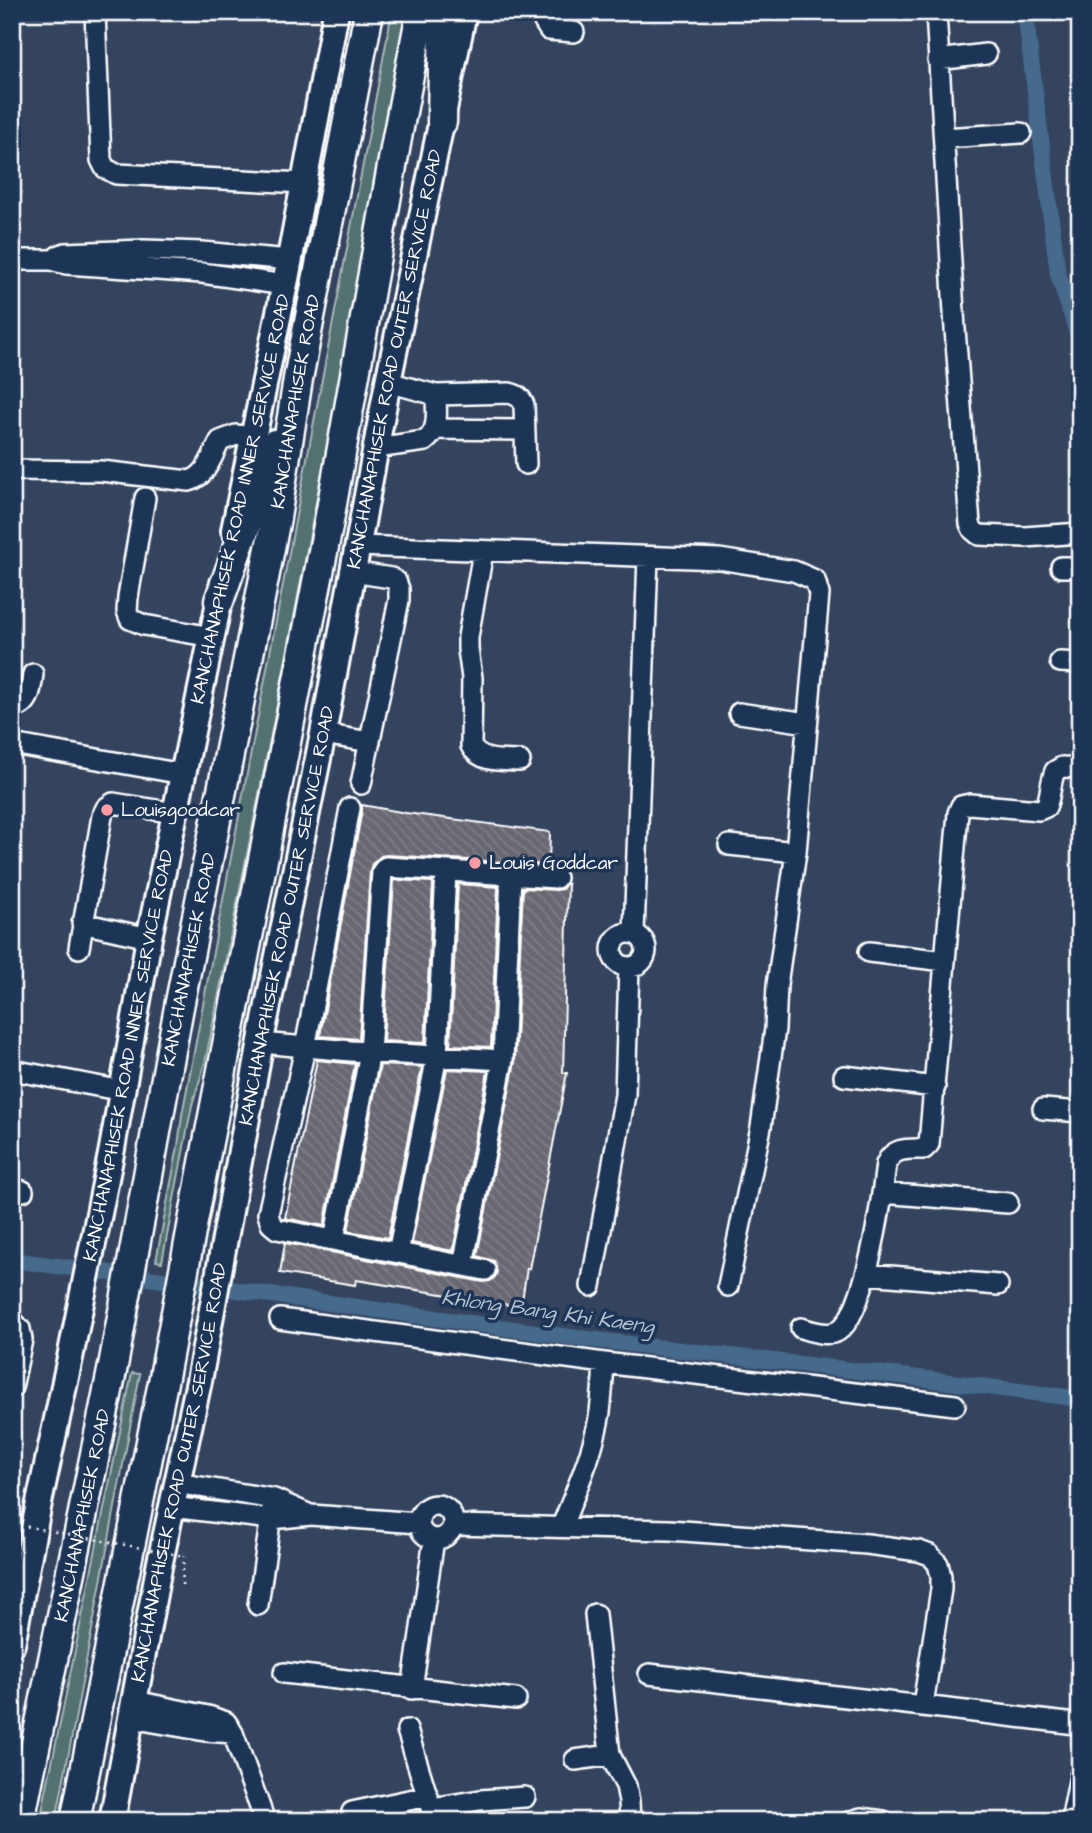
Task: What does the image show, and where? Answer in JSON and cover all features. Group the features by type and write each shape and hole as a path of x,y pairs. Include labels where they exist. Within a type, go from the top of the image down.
{"highway":[{"name":"KANCHANAPHISEK ROAD","path":"20,1821 113,1366 179,1007 276,518 298,379 369,12"},
{"path":"75,1821 164,1377 329,520 421,12"},
{"path":"442,122 444,12"},
{"path":"219,601 298,379"}],"main road":[{"name":"KANCHANAPHISEK ROAD INNER SERVICE ROAD","path":"12,1644 21,1551 70,1358 112,1149 149,938 285,285 336,12"},
{"name":"KANCHANAPHISEK ROAD OUTER SERVICE ROAD","path":"112,1821 173,1495 199,1381 261,1043 354,572 387,382 464,12"}],"street":[{"path":"95,12 101,160 105,167 116,174 305,183"},
{"path":"544,12 544,22 549,30 574,32"},
{"path":"936,12 970,524 979,535 1024,537 1080,533"},
{"path":"938,60 986,54"},
{"path":"944,138 1021,133"},
{"path":"51,260 65,253 144,250 290,260"},
{"path":"12,261 51,260 66,264 202,273 285,285"},
{"path":"387,382 436,395 516,395 524,405 526,464"},
{"path":"376,448 425,441 430,437 436,429 436,395"},
{"path":"436,429 523,430"},
{"path":"12,470 101,471 189,481 198,479 204,472 220,441 236,435 253,437"},
{"path":"145,498 128,597 127,611 130,620 212,637"},
{"path":"358,546 726,560 794,572 815,580 819,594 796,852 777,985 775,1029 761,1127 728,1286"},
{"path":"483,552 468,637 472,678 471,746 475,753 485,759 520,761"},
{"path":"591,1286 624,1104 629,967 642,961 646,950 643,939 634,933 648,557"},
{"path":"354,572 391,578 399,589 361,785"},
{"path":"12,708 20,707 26,702 33,674"},
{"path":"739,713 807,723"},
{"path":"323,734 370,743"},
{"path":"12,744 183,774"},
{"path":"801,1328 825,1334 837,1332 845,1324 867,1274 889,1157 903,1149 925,1149 929,1144 958,813 961,806 970,804 1039,810 1046,807 1055,771 1062,767 1080,768"},
{"path":"79,948 102,816 106,808 113,803 175,813"},
{"path":"350,807 304,1048 268,1214 271,1224 277,1229 485,1270"},
{"path":"729,845 796,852"},
{"path":"334,1240 370,1052 382,872 386,867 556,878"},
{"path":"398,1253 436,1056 446,871"},
{"path":"463,1265 503,1060 511,875"},
{"path":"82,923 149,938"},
{"path":"869,952 945,961"},
{"path":"261,1043 503,1060"},
{"path":"12,1070 122,1091"},
{"path":"844,1076 934,1087"},
{"path":"1044,1109 1080,1112"},
{"path":"882,1194 1009,1203"},
{"path":"867,1274 998,1285"},
{"path":"280,1319 604,1363 955,1405"},
{"path":"12,1320 20,1329 22,1340 12,1388"},
{"path":"562,1526 578,1487 593,1438 599,1414 604,1363"},
{"path":"173,1495 274,1499 312,1515"},
{"path":"173,1495 271,1519 312,1515 418,1523"},
{"path":"258,1605 274,1499"},
{"path":"433,1505 440,1505 450,1512 453,1525 444,1538 434,1539 423,1534 418,1523 422,1511 433,1505"},
{"path":"453,1525 669,1530 854,1543 919,1551 930,1555 938,1564 941,1589 923,1705"},
{"path":"412,1689 434,1539"},
{"path":"595,1614 610,1755 626,1786 630,1821"},
{"path":"284,1673 516,1699"},
{"path":"649,1674 923,1705 1076,1724 1080,1727"},
{"path":"133,1709 208,1716 226,1723 233,1733 264,1821"},
{"path":"407,1730 432,1808"},
{"path":"575,1760 610,1755"},
{"path":"1071,1821 1080,1776"},
{"path":"352,1812 432,1808 480,1800 525,1797"},
{"path":"851,1821 861,1818 883,1821"}],"path":[{"path":"13,1524 184,1556 182,1585"}],"green space":[{"path":"392,12 410,12 281,685 205,1063 192,1105 162,1262 156,1261 182,1115"},
{"path":"132,1373 140,1374 56,1821 40,1821"}],"building":[{"path":"362,805 550,832 549,865 381,856 372,864 370,871 359,1039 320,1036 362,810"},
{"path":"394,880 433,882 425,1043 383,1041"},
{"path":"458,884 498,887 491,1047 450,1045"},
{"path":"566,884 563,1073 567,1073 521,1307 356,1280 355,1285 280,1273 285,1243 483,1282 495,1277 497,1272 494,1261 477,1256 515,1062 523,888 556,890 562,889"},
{"path":"317,1060 355,1064 324,1226 285,1218"},
{"path":"380,1065 422,1067 388,1238 348,1231"},
{"path":"447,1069 488,1071 453,1251 412,1243"}],"waterway":[{"path":"1025,12 1058,274 1080,342"},
{"name":"Khlong Bang Khi Kaeng","path":"12,1260 571,1337 1080,1399"}],"place":[{"name":"Louisgoodcar","path":"107,810"},
{"name":"Louis Goddcar","path":"475,863"}]}
